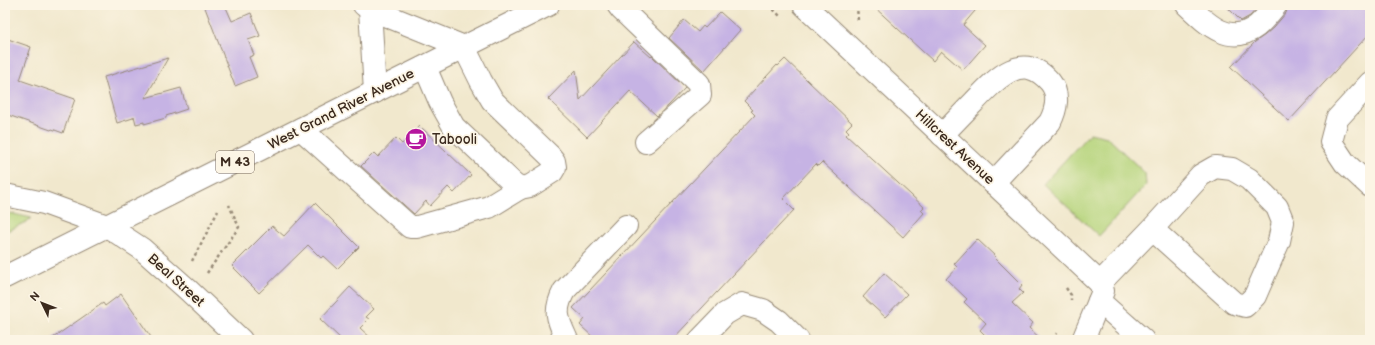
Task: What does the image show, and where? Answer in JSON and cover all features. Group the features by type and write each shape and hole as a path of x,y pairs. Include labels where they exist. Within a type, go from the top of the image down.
{"street":[{"name":"West Grand River Avenue","path":"5,277 548,5"},
{"path":"618,5 620,9 699,84 700,95 646,142"},
{"name":"Hillcrest Avenue","path":"804,5 993,183 1101,292 1143,340"},
{"path":"1187,5 1214,28 1229,34 1244,34 1258,25 1276,5"},
{"path":"301,129 410,227 417,227 489,207 520,188 530,186 552,172 555,168 554,161 550,156 492,100 464,47 367,7 375,92"},
{"path":"425,67 440,102 454,127 520,188"},
{"path":"942,135 995,80 1005,73 1017,68 1031,67 1043,74 1052,84 1056,98 1056,110 1050,122 993,183"},
{"path":"1370,83 1337,119 1331,142 1345,162 1370,186"},
{"path":"1083,340 1101,292 1152,229 1201,176 1215,167 1232,168 1249,180 1278,207 1283,222 1279,241 1255,296 1245,306 1234,303 1152,229"},
{"name":"Beal Street","path":"5,195 44,203 107,226 142,249 187,288 241,340"},
{"path":"567,340 558,319 559,302 564,291 626,226"},
{"path":"700,340 725,314 742,304 764,310 779,321 798,340"}],"path":[{"path":"769,5 786,21"},
{"path":"857,5 858,25"},
{"path":"206,274 239,227 229,205"},
{"path":"192,261 218,211"},
{"path":"1062,284 1068,290 1072,302"},
{"path":"1054,340 1060,327"}],"green space":[{"path":"1090,133 1107,137 1145,173 1146,185 1099,236 1043,184"},
{"path":"5,212 31,218 28,221 5,232"}],"building":[{"path":"204,5 225,5 232,21 251,13 260,36 248,40 254,55 249,57 257,77 235,86"},
{"path":"872,5 980,5 963,25 985,45 963,70 941,51 933,61"},
{"path":"1225,5 1260,5 1250,16 1241,21"},
{"path":"1288,5 1370,5 1370,33 1289,121 1231,67 1255,42 1274,27 1286,13"},
{"path":"720,12 740,30 704,71 669,38 684,20 698,32 703,26 705,28"},
{"path":"5,38 31,47 20,80 75,99 63,133 5,114"},
{"path":"634,42 651,57 652,56 685,88 657,116 630,91 587,137 548,99 576,70 580,100"},
{"path":"168,58 145,98 181,88 187,109 166,116 166,118 144,124 144,122 136,124 134,116 133,118 117,123 104,77"},
{"path":"785,59 852,123 846,129 849,132 846,135 924,207 921,210 924,213 903,237 822,162 818,166 816,164 783,199 794,210 672,340 596,340 580,325 585,319 573,308 755,115 751,111 753,110 744,101 777,65 778,66"},
{"path":"420,126 471,175 454,193 448,187 430,206 426,201 414,214 361,166 374,153 378,157 396,138 402,144"},
{"path":"315,203 359,247 337,269 323,256 321,258 308,245 259,293 232,266 272,226 284,236"},
{"path":"977,239 1022,285 1019,289 1023,293 1012,303 1033,323 1029,328 1042,340 990,340 980,330 986,323 964,302 967,299 946,279 957,267 954,264"},
{"path":"884,273 907,294 885,317 863,297"},
{"path":"350,287 374,309 366,317 369,319 360,328 373,340 342,340 320,319"},
{"path":"121,294 153,340 50,340 103,303 105,306"}],"place":[{"name":"Tabooli","path":"416,139"}]}
